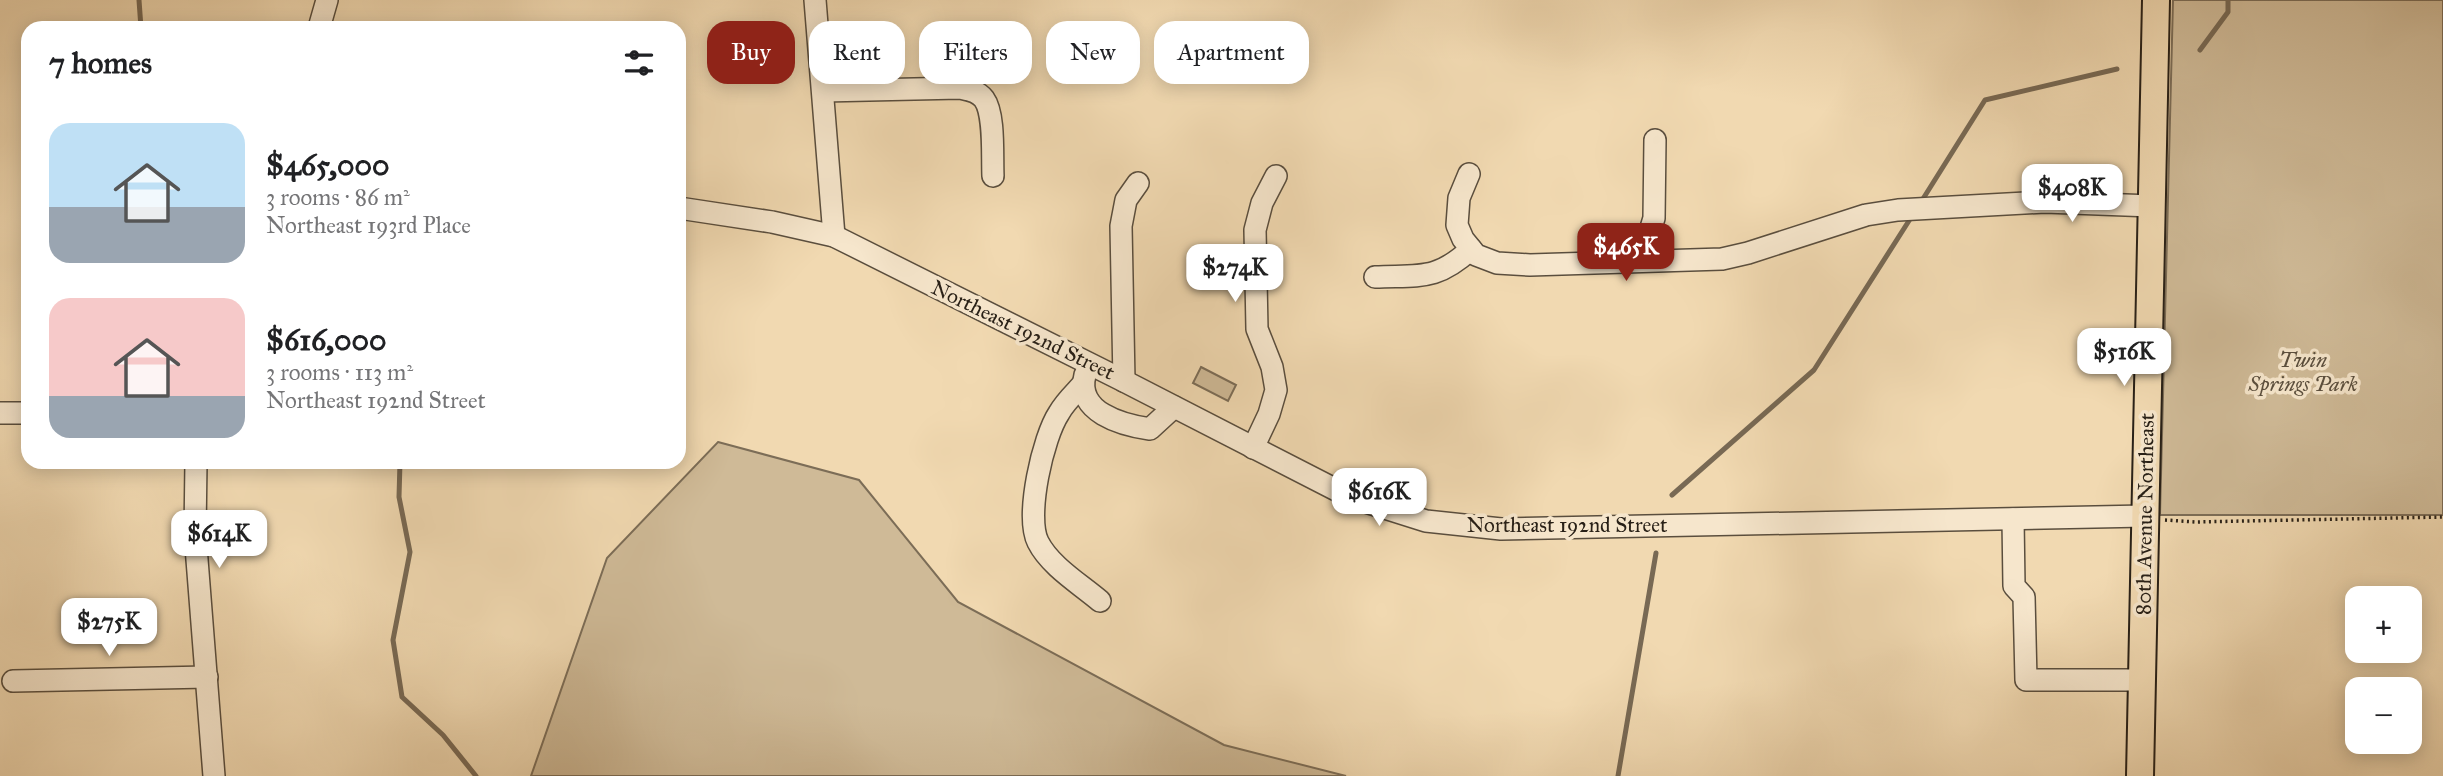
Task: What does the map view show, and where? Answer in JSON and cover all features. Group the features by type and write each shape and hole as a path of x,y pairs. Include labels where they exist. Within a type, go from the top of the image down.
{"main road":[{"name":"80th Avenue Northeast","path":"2140,776 2156,0"}],"street":[{"path":"321,21 327,0"},
{"path":"815,0 834,236"},
{"path":"823,91 960,88 974,91 984,100 990,114 993,176"},
{"path":"1641,261 1654,218 1655,140"},
{"path":"1469,174 1459,198 1457,225 1463,239 1476,255 1497,263 1530,265 1722,259 1866,215 1898,211 2045,202 2152,206"},
{"path":"1253,448 1269,414 1276,390 1272,367 1257,329 1255,230 1262,203 1276,176"},
{"path":"1124,381 1121,226 1126,200 1138,183"},
{"name":"Northeast 192nd Street","path":"686,209 772,222 834,236 1350,497 1426,521 1501,529 2145,516"},
{"path":"1376,277 1429,275 1459,260 1471,249"},
{"path":"1088,363 1083,384 1057,414 1044,450 1037,479 1034,533 1051,560 1100,601"},
{"path":"1083,384 1086,395 1097,412 1126,426 1150,429 1174,407"},
{"path":"0,414 21,413"},
{"path":"196,469 195,534 215,776"},
{"path":"2013,519 2014,586 2024,597 2026,680 2141,680"},
{"path":"13,681 207,677"}],"path":[{"path":"2145,516 2194,522 2443,517"}],"green space":[{"name":"Twin Springs Park","path":"2173,0 2443,0 2443,515 2160,515"},
{"path":"1201,367 1236,385 1228,401 1193,383"},
{"path":"718,442 859,480 958,602 1224,745 1346,776 531,776 607,558"}],"waterway":[{"path":"139,0 140,21"},
{"path":"2200,50 2228,12 2228,0"},
{"path":"1921,202 1985,100 2117,69"},
{"path":"1672,495 1814,370 1912,216"},
{"path":"400,469 399,497 410,552 393,640 402,697 443,735 476,776"},
{"path":"1618,776 1656,553"}]}
